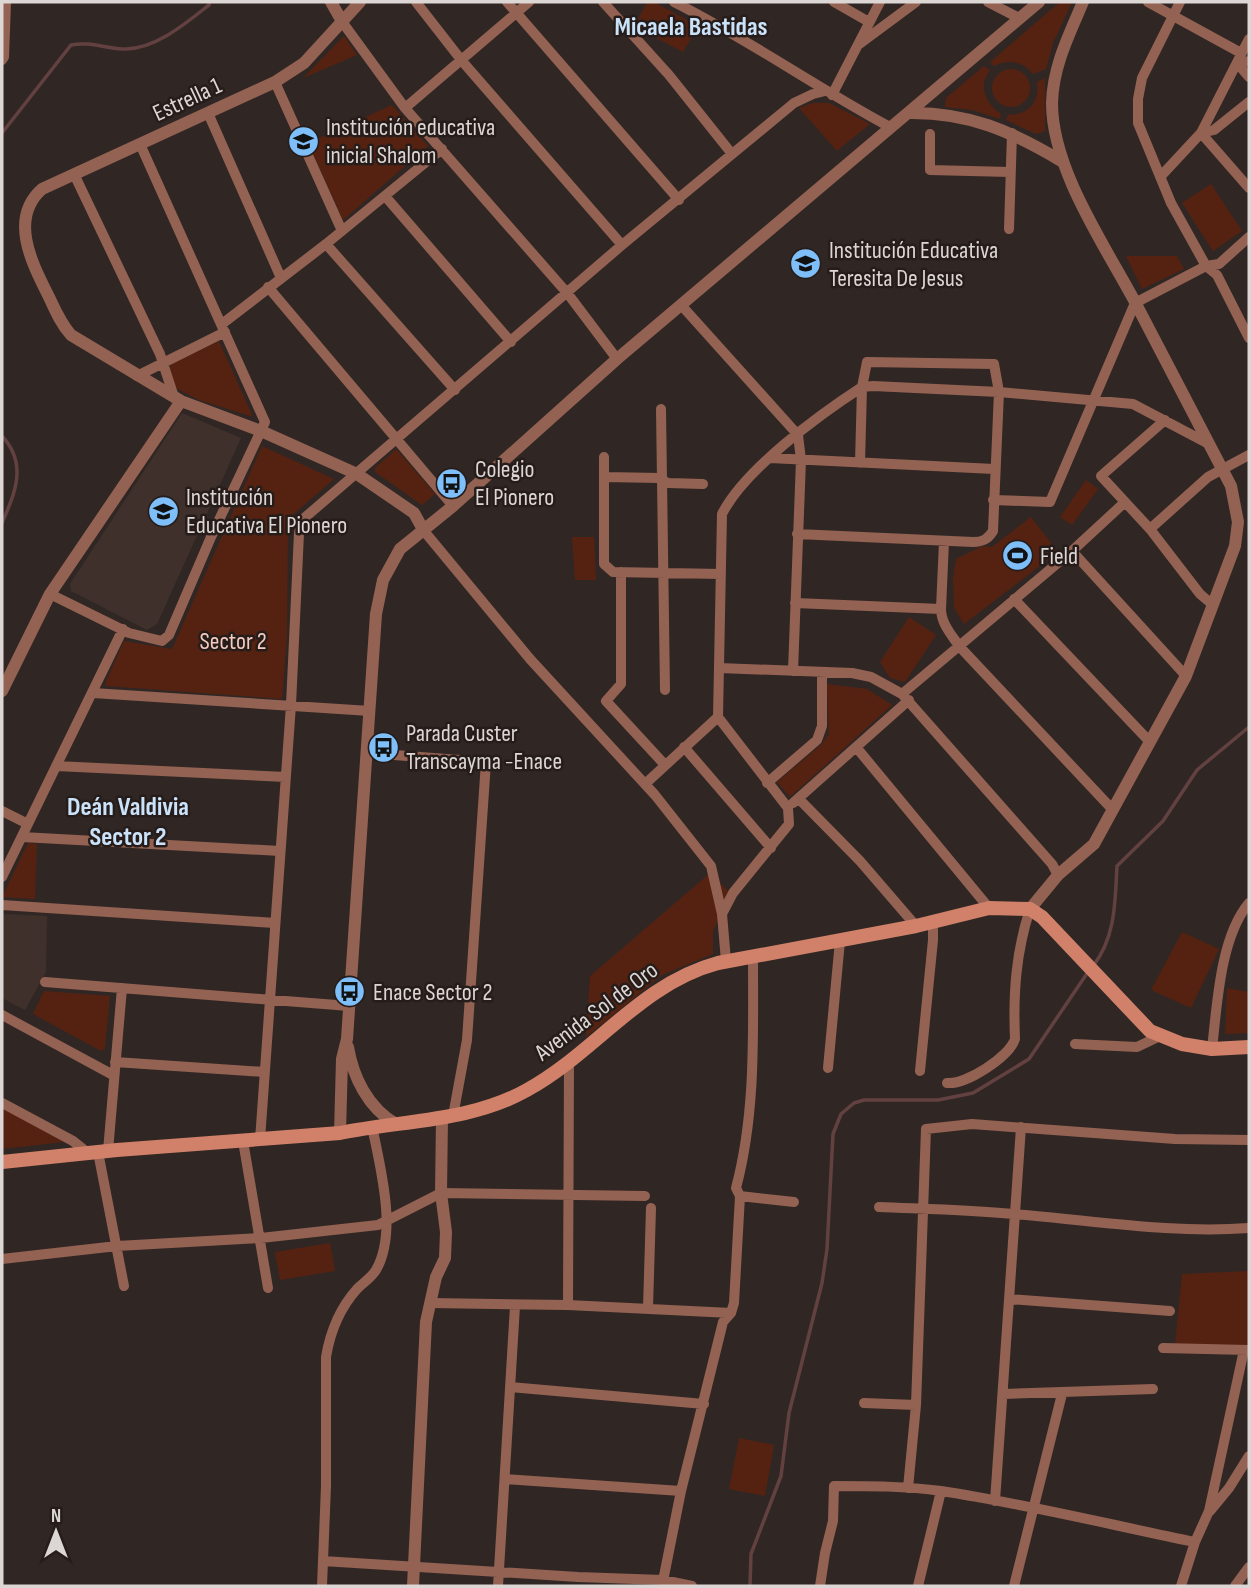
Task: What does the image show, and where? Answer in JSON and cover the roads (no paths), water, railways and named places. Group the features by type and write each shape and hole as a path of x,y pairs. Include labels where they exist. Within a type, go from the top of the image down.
{"main road":[{"name":"Avenida Sol de Oro","path":"2,1162 340,1133 372,1126 447,1117 489,1107 550,1076 663,986 695,970 726,961 916,926 989,908 1030,909"},
{"path":"1030,909 1050,923 1150,1031 1182,1044 1212,1049 1249,1047"}],"street":[{"path":"2,60 6,2"},
{"path":"331,2 342,23 405,108 568,294 617,359"},
{"name":"Estrella 1","path":"137,376 71,335 65,328 32,264 26,240 26,219 36,194 275,82 304,63 360,2"},
{"path":"416,2 462,61 622,246"},
{"path":"507,2 680,200"},
{"path":"405,108 529,2"},
{"path":"603,2 668,75 732,154"},
{"path":"674,2 708,19 829,93 891,127"},
{"path":"834,2 869,22"},
{"path":"260,1140 291,705 300,524 305,516 732,154 799,100 829,93 880,2"},
{"path":"856,47 916,2"},
{"path":"988,2 1019,19"},
{"path":"340,1133 342,1059 347,1039 376,614 383,580 400,549 453,506 617,359 1039,2"},
{"path":"947,1083 960,1083 999,1059 1013,1046 1015,970 1030,909 1058,875 1094,844 1186,676 1229,566 1237,535 1234,498 1222,470 1063,162 1055,130 1053,83 1064,46 1083,2"},
{"path":"1147,2 1173,14 1243,59 1249,77"},
{"path":"1180,2 1145,70 1138,99 1138,122 1171,203 1206,266 1217,275 1249,338"},
{"path":"1161,176 1201,133 1243,59 1249,39"},
{"path":"275,82 342,231"},
{"path":"1201,133 1214,130 1249,102"},
{"path":"208,113 281,278"},
{"path":"908,113 935,113 981,121 1012,133 1063,162"},
{"path":"1009,229 1012,133"},
{"path":"1201,133 1249,188"},
{"path":"930,134 930,170 1010,172"},
{"path":"50,594 123,629 162,641 169,635 265,422 140,144"},
{"path":"442,149 326,244 268,287 223,328 137,376 177,399 261,431 357,474 414,513 424,531 530,659 645,784 711,866 722,914 726,961"},
{"path":"74,174 160,354 177,399"},
{"path":"385,196 511,342"},
{"path":"993,500 1050,502 1135,303 1206,266 1219,264 1249,237"},
{"path":"326,244 455,390"},
{"path":"268,287 453,506"},
{"path":"682,306 798,435 801,460 793,671"},
{"path":"797,534 980,542 989,536 993,531 999,392 995,364 867,362 862,387 860,463"},
{"path":"722,914 733,892 789,824 788,808 718,717 722,514 730,499 770,458 791,438 862,387 873,386 999,392 1133,404 1209,444"},
{"path":"2,691 50,594 177,399"},
{"path":"661,409 666,690"},
{"path":"1166,420 1101,476 1150,529 1200,594 1213,604"},
{"path":"1150,529 1208,477 1249,455"},
{"path":"604,457 604,565 613,572 721,574"},
{"path":"770,458 994,469"},
{"path":"605,477 663,479 668,483 703,484"},
{"path":"788,808 856,747 959,646 1072,551 1125,502"},
{"path":"944,541 941,616 946,627 959,646 1112,809"},
{"path":"1072,551 1186,676"},
{"path":"621,572 621,684 606,701 666,765"},
{"path":"1014,599 1150,742"},
{"path":"795,603 941,608"},
{"path":"2,877 123,629"},
{"path":"719,668 852,673 871,677 905,697 1052,864 1058,875"},
{"path":"767,783 817,740 822,726 822,672"},
{"path":"93,693 370,711"},
{"path":"645,784 718,717"},
{"path":"684,747 771,848"},
{"path":"856,747 989,908"},
{"path":"368,753 486,762 467,1040 447,1117 441,1193 446,1232 445,1258 436,1277 426,1322 413,1586"},
{"path":"56,766 286,777"},
{"path":"799,799 860,861 916,926"},
{"path":"2,811 28,824"},
{"path":"22,837 280,851"},
{"path":"1212,1049 1220,979 1237,918 1249,903"},
{"path":"2,905 275,923"},
{"path":"920,1071 933,922"},
{"path":"828,1068 840,941"},
{"path":"662,1583 681,1491 723,1322 731,1313 734,1303 740,1196 736,1188 747,1134 753,1046 753,957"},
{"path":"45,982 349,1006"},
{"path":"122,988 115,1062 98,1152 124,1286"},
{"path":"2,1015 113,1075"},
{"path":"1076,1044 1137,1047 1160,1036"},
{"path":"347,1039 359,1084 379,1111 396,1124"},
{"path":"115,1062 264,1072"},
{"path":"568,1305 569,1062"},
{"path":"2,1103 98,1152"},
{"path":"908,1488 916,1405 926,1129 972,1124 1175,1139 1249,1140"},
{"path":"322,1586 326,1486 326,1357 339,1316 355,1292 376,1270 388,1221 372,1126"},
{"path":"995,1501 1021,1127"},
{"path":"243,1142 268,1287"},
{"path":"2,1259 117,1247 261,1238 378,1225 441,1193 645,1196"},
{"path":"740,1196 794,1202"},
{"path":"879,1207 1015,1214 1175,1229 1249,1228"},
{"path":"648,1308 650,1208"},
{"path":"1009,1299 1170,1311"},
{"path":"430,1303 568,1305 731,1313"},
{"path":"498,1586 515,1306"},
{"path":"1163,1348 1246,1350 1209,1511 1195,1542 1181,1586"},
{"path":"510,1387 704,1404"},
{"path":"1003,1394 1153,1389"},
{"path":"1014,1586 1062,1394"},
{"path":"864,1404 916,1405"},
{"path":"1209,1511 1229,1488 1249,1456"},
{"path":"506,1479 681,1491"},
{"path":"820,1586 833,1521 834,1486 941,1491 1034,1507 1195,1542"},
{"path":"918,1586 941,1491"},
{"path":"323,1562 499,1572 578,1582 692,1586"},
{"path":"1235,1586 1249,1567"}],"waterway":[{"path":"2,133 71,45 138,48 181,27 209,5 209,2"},
{"path":"2,436 15,457 17,468 15,490 2,523"},
{"path":"1093,966 1101,955 1110,931 1115,905 1117,866 1163,821 1197,770 1249,727"},
{"path":"750,1586 751,1554 781,1476 789,1413 822,1283 827,1249 833,1134 841,1114 854,1103 864,1100 938,1100 973,1093 1029,1059 1088,972"}],"place":[{"name":"Institución educativa inicial Shalom","path":"303,141"},
{"name":"Institución Educativa Teresita De Jesus","path":"806,264"},
{"name":"Colegio El Pionero","path":"452,483"},
{"name":"Institución Educativa El Pionero","path":"163,511"},
{"name":"Field","path":"1017,556"},
{"name":"Parada Custer Transcayma -Enace","path":"383,747"},
{"name":"Enace Sector 2","path":"350,992"}],"district":[{"name":"Micaela Bastidas","path":"691,26"},
{"name":"Deán Valdivia Sector 2","path":"128,821"}],"park label":[{"name":"Sector 2","path":"233,641"}]}
